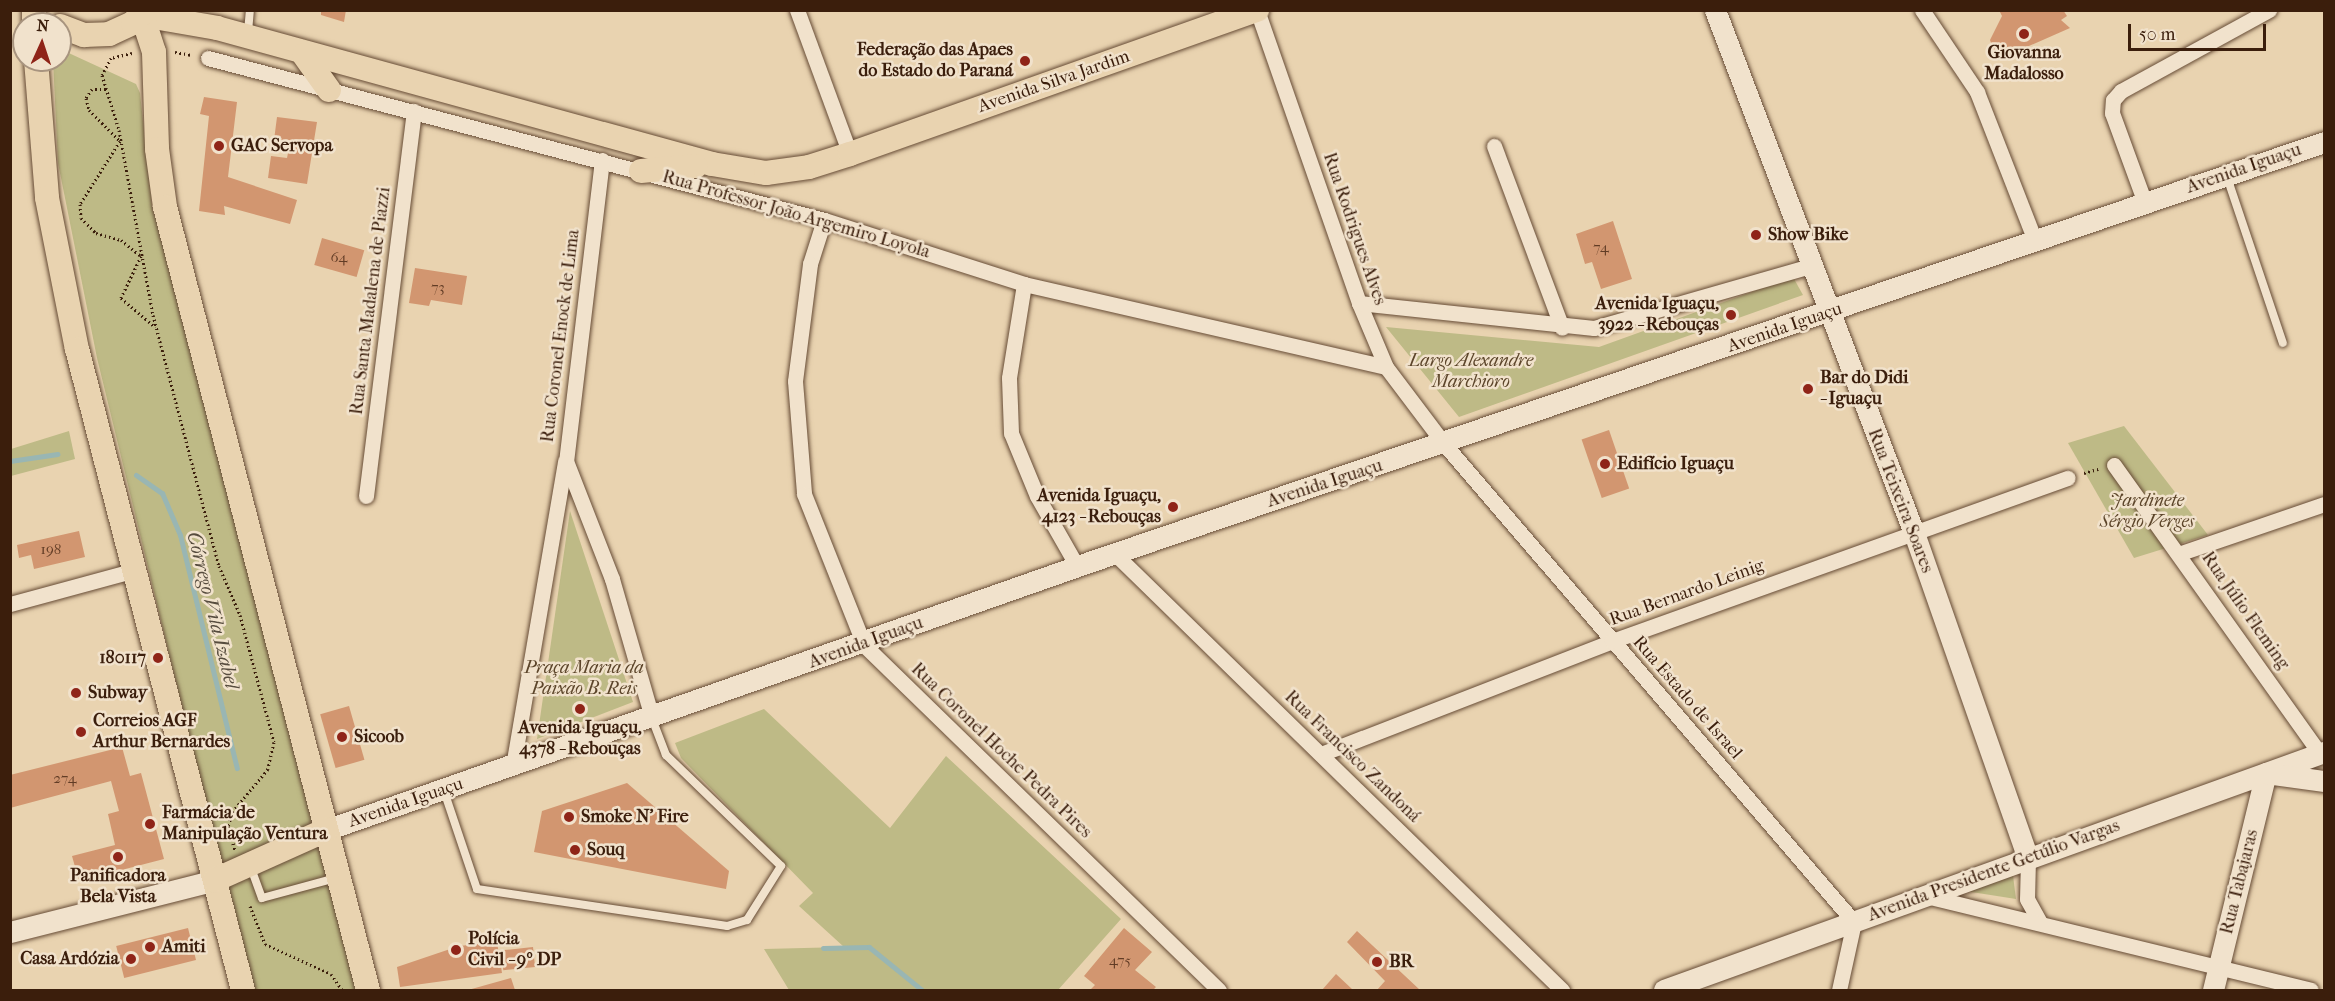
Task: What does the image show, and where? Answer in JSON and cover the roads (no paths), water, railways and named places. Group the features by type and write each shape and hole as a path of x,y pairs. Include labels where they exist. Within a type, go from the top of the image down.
{"main road":[{"path":"200,10 217,28"},
{"name":"Avenida Silva Jardim","path":"850,154 1257,10"},
{"name":"Rua Teixeira Soares","path":"1715,10 1810,266 1914,533 2028,859"},
{"path":"72,29 97,36 122,30 144,13"},
{"path":"144,13 165,207 368,990"},
{"name":"Rua Professor João Argemiro Loyola","path":"144,13 248,36 304,55 712,164 766,173 809,167 850,154"},
{"path":"147,52 174,20"},
{"path":"304,55 329,90"},
{"path":"37,72 41,149 53,238 135,570 243,990"},
{"name":"Avenida Iguaçu","path":"326,830 864,645 1114,553 1444,445 2325,142"},
{"path":"641,171 712,164"},
{"name":"Avenida Presidente Getúlio Vargas","path":"1664,990 2266,773 2323,755"},
{"path":"2266,773 2325,781"},
{"name":"Rua Tabajaras","path":"2213,990 2266,773"},
{"path":"10,932 215,880 326,830"}],"street":[{"path":"797,10 850,154"},
{"name":"Rua Rodrigues Alves","path":"1257,10 1359,303 1386,367 1444,445"},
{"path":"1922,10 1977,92 2036,241"},
{"path":"2145,203 2112,113 2113,100 2121,91 2269,10"},
{"name":"Rua Professor João Argemiro Loyola","path":"208,58 824,220 1024,284 1386,367"},
{"name":"Rua Santa Madalena de Piazzi","path":"366,496 414,111"},
{"path":"1494,146 1562,328"},
{"name":"Rua Coronel Enock de Lima","path":"602,160 566,460 612,579 652,718"},
{"name":"Rua Coronel Hoche Pedra Pires","path":"824,220 810,264 795,381 804,494 864,645 1219,990"},
{"path":"1359,303 1562,328 1594,328 1810,266"},
{"path":"1024,284 1009,378 1011,433 1037,496 1077,566"},
{"name":"Rua Estado de Israel","path":"1444,445 1854,922"},
{"path":"513,766 566,460"},
{"name":"Rua Júlio Fleming","path":"2114,465 2181,553 2323,755"},
{"name":"Rua Bernardo Leinig","path":"1321,754 1612,641 2068,478"},
{"path":"2181,553 2325,504"},
{"name":"Rua Francisco Zandoná","path":"1114,553 1562,990"},
{"path":"10,604 135,570"},
{"path":"2028,859 2027,899 2040,922"},
{"path":"1926,896 2311,990"},
{"path":"1839,990 1854,922"}],"lane":[{"path":"248,36 250,10"},
{"path":"2227,175 2283,343"},
{"path":"443,790 477,889 728,926 747,920 781,866 666,755 652,718"},
{"path":"250,864 262,898 339,877"}],"waterway":[{"name":"Córrego Vila Izabel","path":"10,461 57,454"},
{"name":"Córrego Vila Izabel","path":"136,475 162,493 180,535 237,768"},
{"name":"Córrego Vila Izabel","path":"823,948 869,947 922,990"}],"place":[{"name":"Giovanna Madalosso","path":"2024,34"},
{"name":"Federação das Apaes do Estado do Paraná","path":"1025,61"},
{"name":"GAC Servopa","path":"219,146"},
{"name":"Show Bike","path":"1756,235"},
{"name":"Avenida Iguaçu, 3922 - Rebouças","path":"1731,315"},
{"name":"Bar do Didi - Iguaçu","path":"1808,389"},
{"name":"Edifício Iguaçu","path":"1605,464"},
{"name":"Avenida Iguaçu, 4123 - Rebouças","path":"1173,507"},
{"name":"180117","path":"158,658"},
{"name":"Subway","path":"76,693"},
{"name":"Avenida Iguaçu, 4378 - Rebouças","path":"580,709"},
{"name":"Correios AGF Arthur Bernardes","path":"81,732"},
{"name":"Sicoob","path":"342,737"},
{"name":"Smoke N’ Fire","path":"569,817"},
{"name":"Farmácia de Manipulação Ventura","path":"150,824"},
{"name":"Souq","path":"575,850"},
{"name":"Panificadora Bela Vista","path":"118,857"},
{"name":"Amiti","path":"150,947"},
{"name":"Polícia Civil - 9º DP","path":"456,950"},
{"name":"Casa Ardózia","path":"131,959"},
{"name":"BR","path":"1377,962"}],"park label":[{"name":"Largo Alexandre Marchioro","path":"1471,372"},
{"name":"Jardinete Sérgio Verges","path":"2147,512"},
{"name":"Praça Maria da Paixão B. Reis","path":"584,679"}]}
